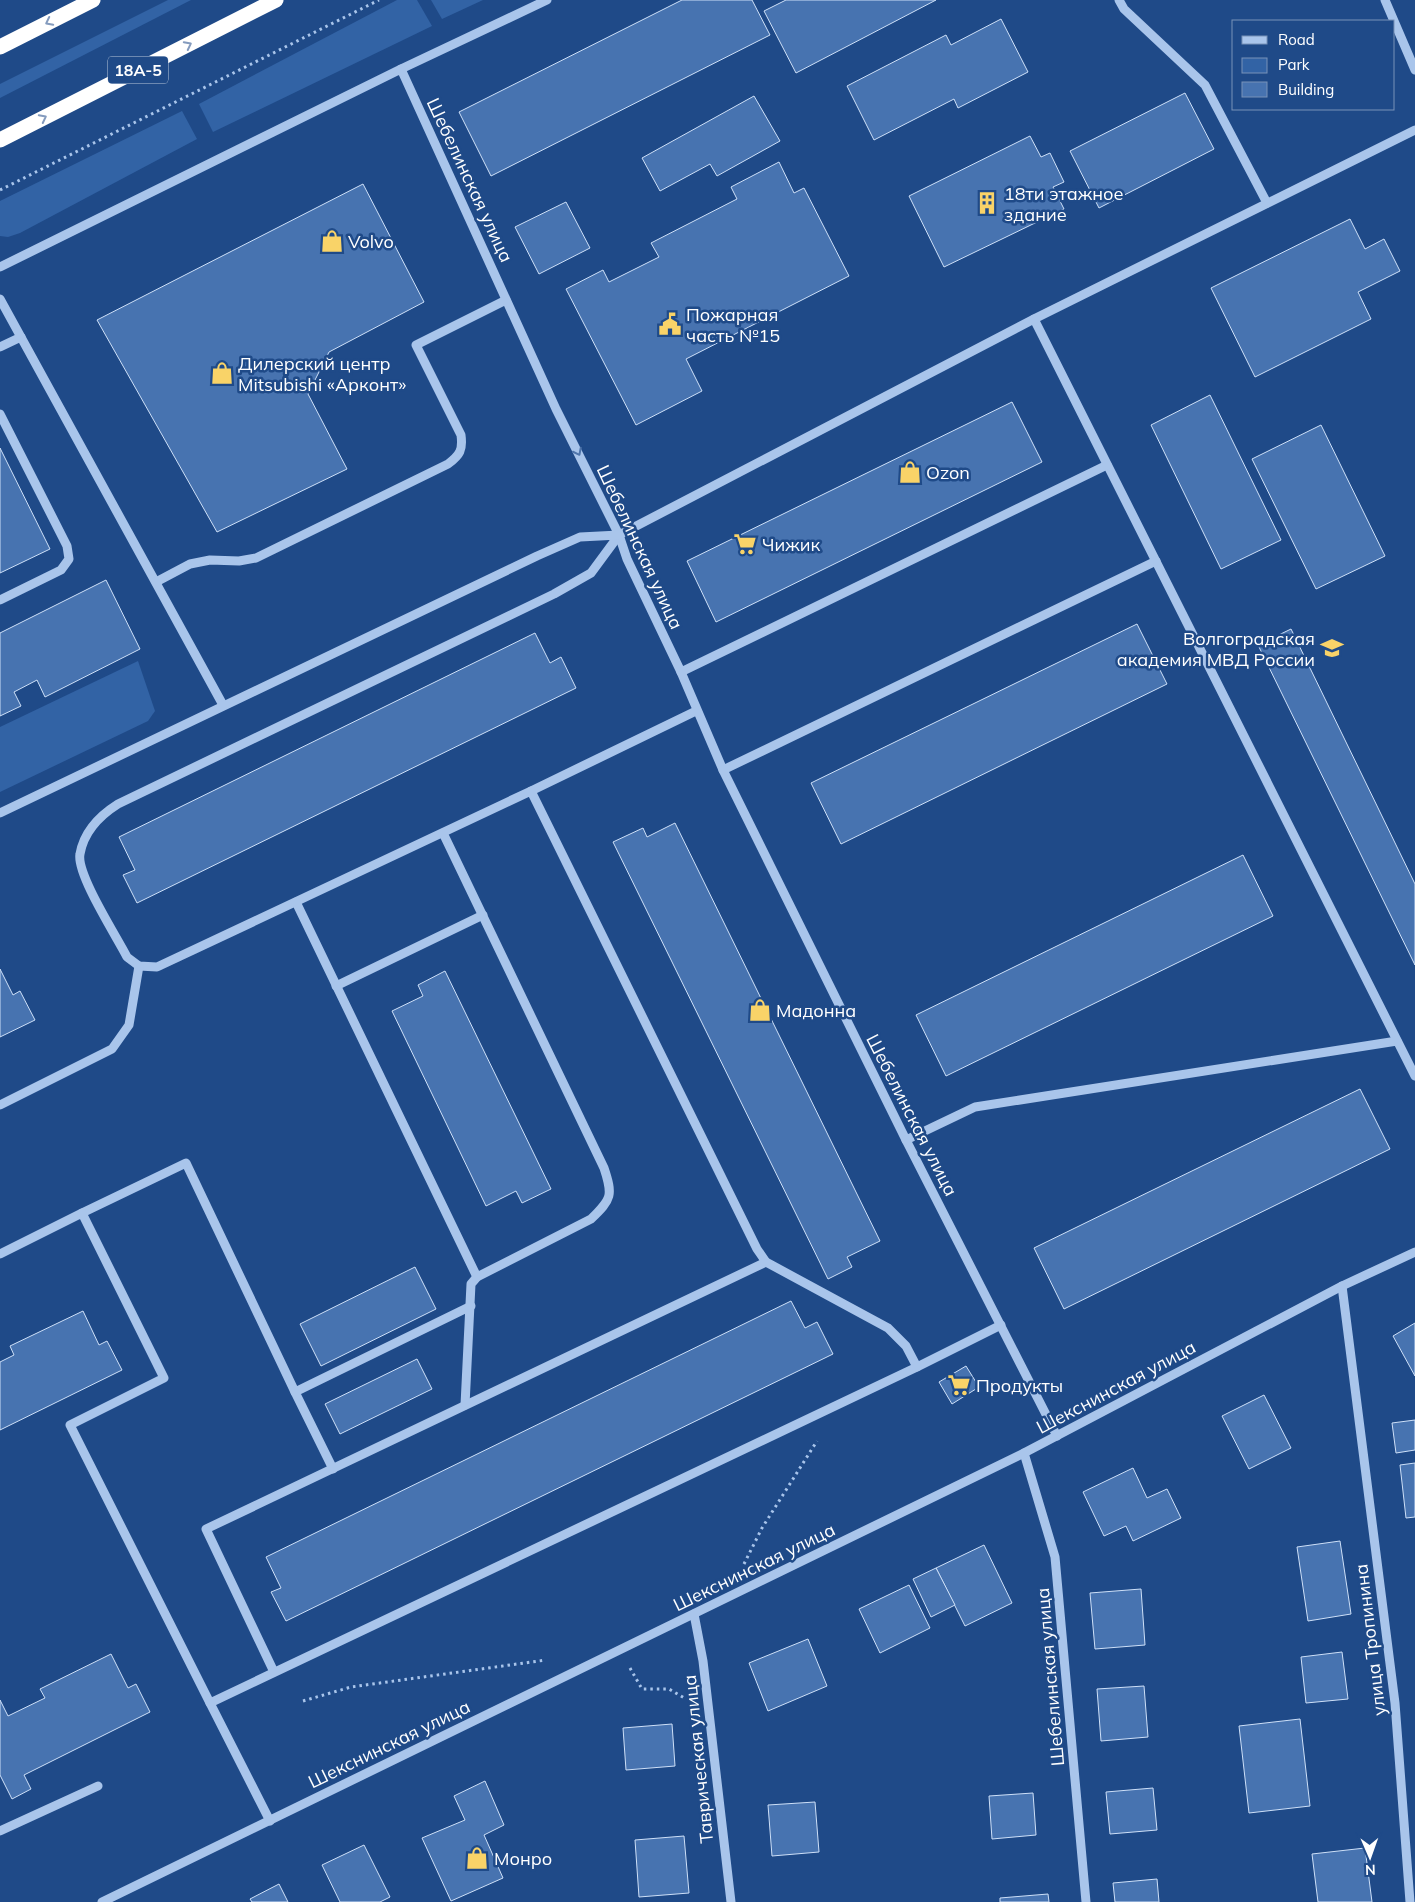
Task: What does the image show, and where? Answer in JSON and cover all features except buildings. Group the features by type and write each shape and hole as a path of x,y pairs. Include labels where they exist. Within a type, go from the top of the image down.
{"highway":[{"path":"0,47 93,0"},
{"name":"18А-5","path":"0,140 276,0"}],"street":[{"path":"0,267 401,69 547,0"},
{"path":"1120,0 1124,9 1205,84 1267,203"},
{"path":"1385,0 1394,20"},
{"path":"1395,23 1415,70"},
{"name":"Шебелинская улица","path":"401,69 556,408 619,536 627,559 681,672 696,711 723,770 906,1140 1057,1436"},
{"path":"696,711 443,833 157,967 139,966 127,957 84,877 79,856 87,834 101,815 118,804 554,594 591,573 619,536 1034,319 1415,130"},
{"path":"0,299 223,705"},
{"path":"156,582 190,564 210,560 240,561 256,558 448,464 459,455 462,447 461,435 416,345 506,300"},
{"path":"1034,319 1415,1076"},
{"path":"0,347 21,337"},
{"path":"0,414 67,546 69,559 61,570 0,600"},
{"path":"681,672 1107,465"},
{"path":"0,813 223,705 571,541 580,537 619,536"},
{"path":"723,770 1156,561"},
{"path":"531,791 757,1249 766,1262 888,1328 906,1346 917,1367"},
{"path":"443,833 604,1168 610,1186 609,1197 601,1210 591,1219 477,1277 472,1284 466,1405"},
{"path":"296,902 477,1277"},
{"path":"336,986 483,915"},
{"path":"0,1106 112,1049 129,1025 139,966"},
{"path":"906,1140 975,1107 1397,1041"},
{"path":"0,1254 186,1164 333,1469"},
{"path":"82,1213 164,1378 70,1425 270,1821"},
{"name":"Шекснинская улица","path":"102,1902 1024,1453 1342,1286 1415,1252"},
{"path":"274,1672 206,1529 766,1262"},
{"name":"улица Тропинина","path":"1342,1286 1395,1703 1410,1902"},
{"path":"295,1392 471,1306"},
{"path":"210,1703 839,1405 1001,1325"},
{"name":"Шебелинская улица","path":"1024,1453 1055,1557 1086,1902"},
{"name":"Таврическая улица","path":"694,1614 704,1661 731,1902"},
{"path":"0,1830 98,1786"}],"path":[{"path":"0,190 380,0"},
{"path":"726,1598 762,1528 839,1405"}],"green space":[{"path":"168,0 191,0 0,98 0,84"},
{"path":"397,0 417,0 432,26 213,132 199,104"},
{"path":"431,0 483,0 442,19"},
{"path":"182,111 197,139 20,233 8,237 0,236 0,201"},
{"path":"138,661 155,711 148,721 0,792 0,727"}],"place":[{"name":"18ти этажное здание","path":"987,203"},
{"name":"Volvo","path":"332,241"},
{"name":"Пожарная часть №15","path":"670,324"},
{"name":"Дилерский центр Mitsubishi «Арконт»","path":"222,373"},
{"name":"Ozon","path":"910,472"},
{"name":"Чижик","path":"745,544"},
{"name":"Волгоградская академия МВД России","path":"1332,648"},
{"name":"Мадонна","path":"760,1010"},
{"name":"Продукты","path":"959,1385"},
{"name":"Монро","path":"477,1858"}]}
